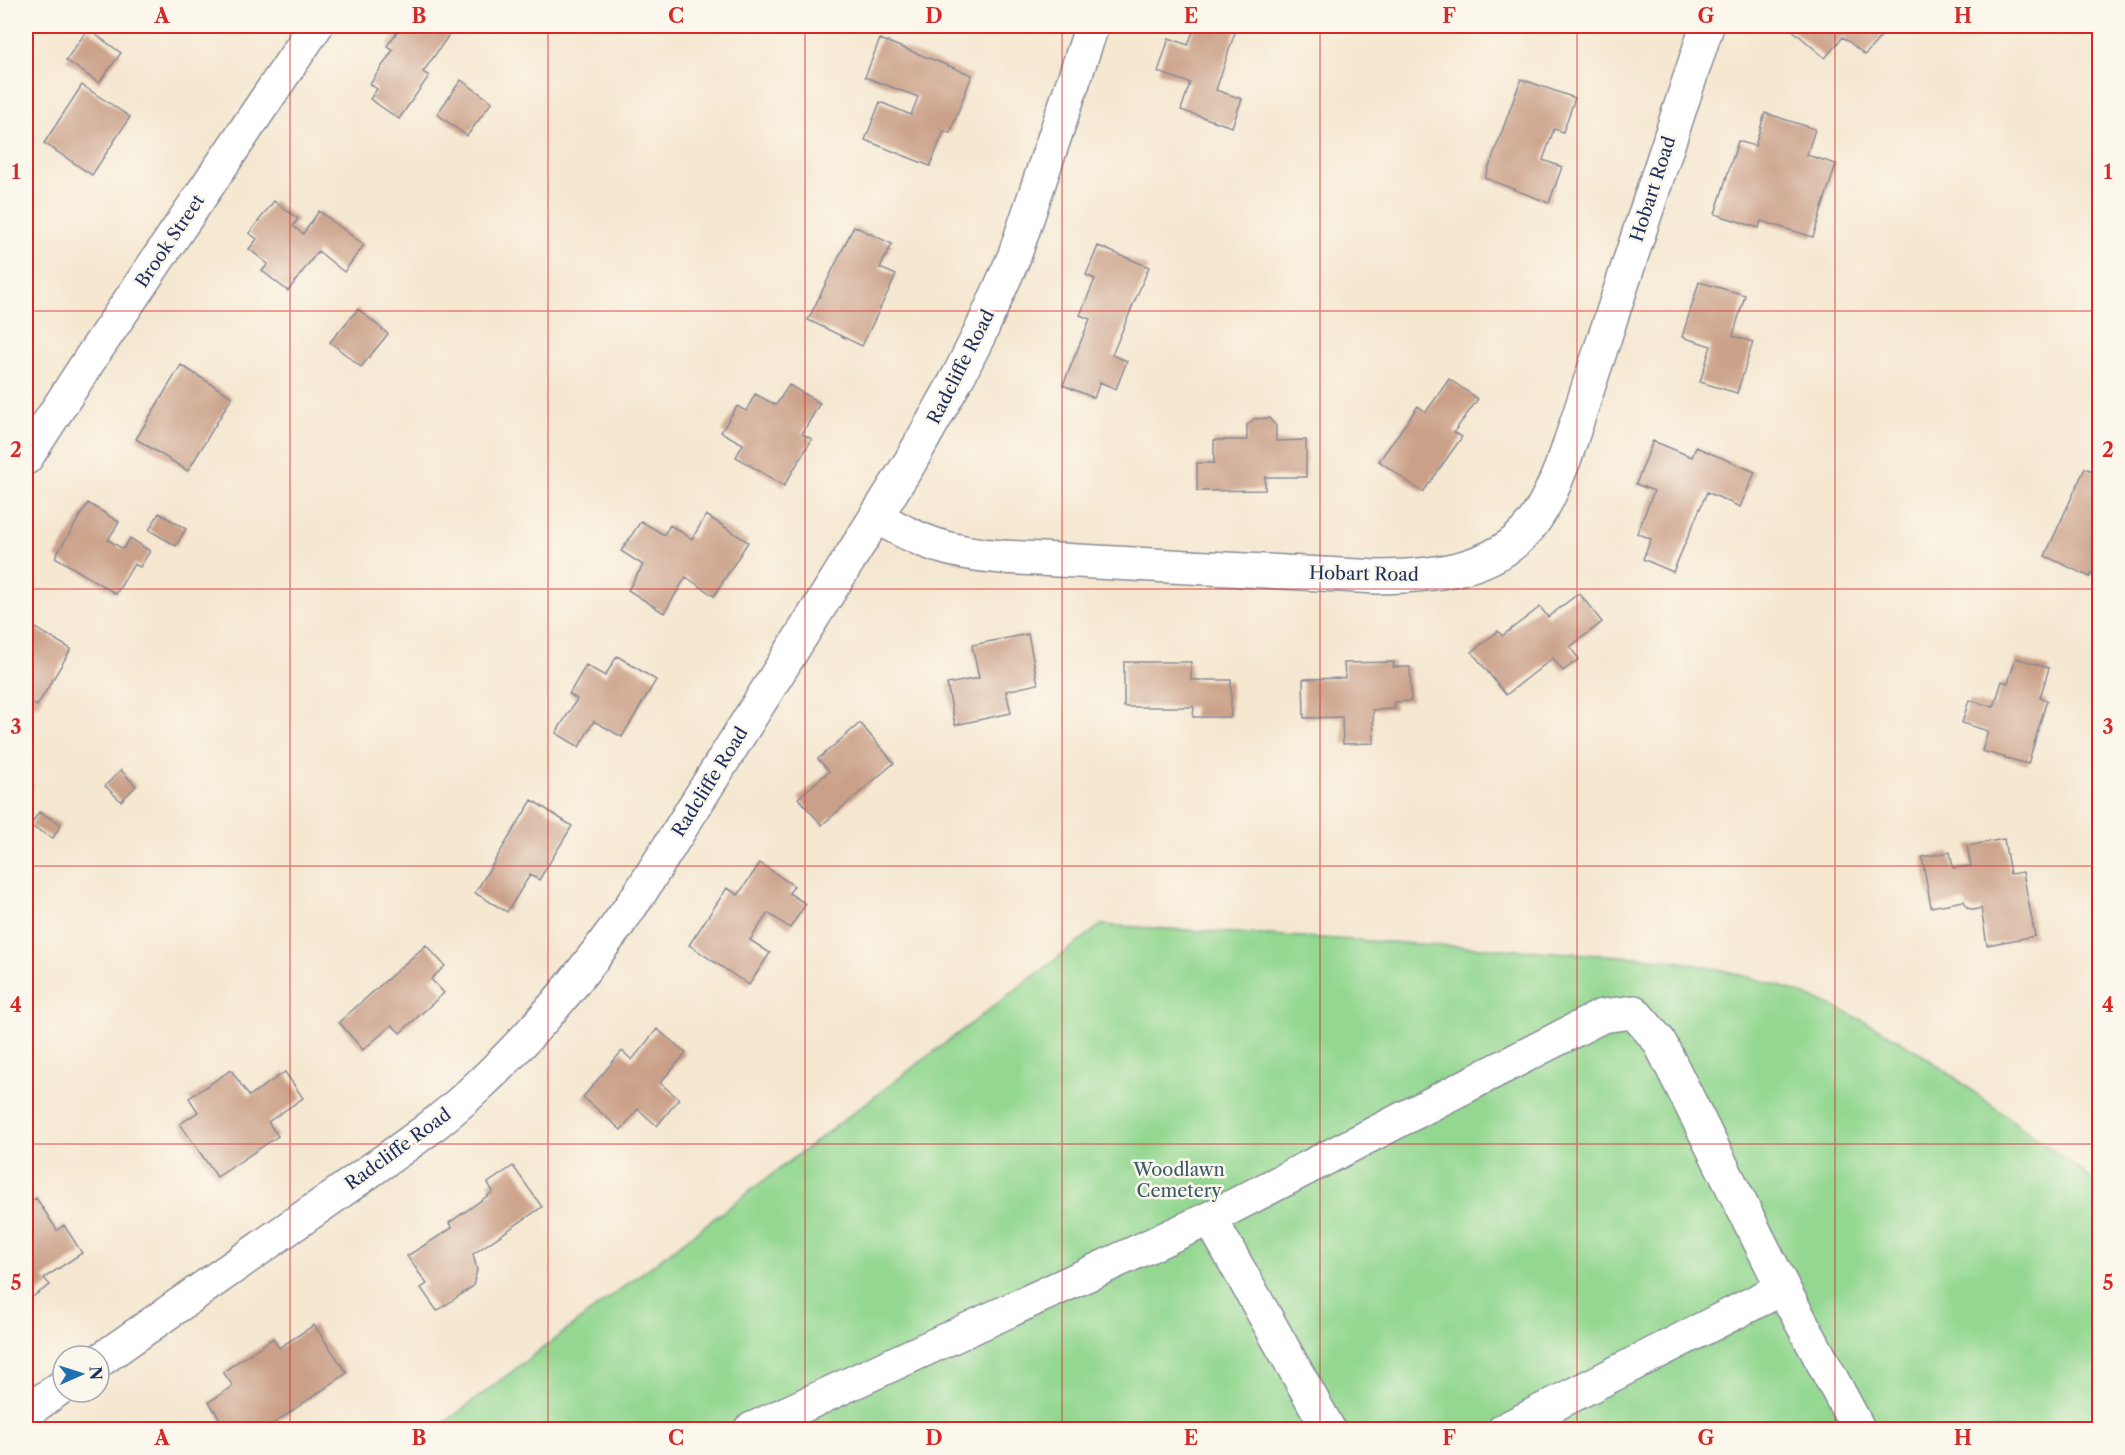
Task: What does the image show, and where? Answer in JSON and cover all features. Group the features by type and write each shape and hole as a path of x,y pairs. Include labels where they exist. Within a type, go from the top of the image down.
{"street":[{"name":"Brook Street","path":"26,458 92,356 316,26"},
{"name":"Radcliffe Road","path":"111,1353 400,1151 473,1092 539,1025 591,963 640,893 935,420 980,333 1010,267 1092,26"},
{"name":"Hobart Road","path":"876,516 912,537 933,545 978,555 1014,558 1378,577 1425,575 1474,564 1499,554 1517,542 1532,524 1553,486 1566,455 1707,26"},
{"path":"750,1430 1210,1218 1602,1016 1634,1012 1659,1041 1783,1288 1859,1430"},
{"path":"1210,1218 1329,1430"},
{"path":"1504,1430 1783,1288"},
{"path":"26,1412 51,1394"}],"green space":[{"name":"Woodlawn Cemetery","path":"1101,925 1652,958 1718,969 1782,987 1845,1012 1875,1027 1934,1063 2099,1184 2099,1429 435,1430"}],"building":[{"path":"401,26 435,26 449,35 423,72 429,76 399,119 370,99 377,89 370,84 393,50 387,46"},
{"path":"1195,26 1237,26 1216,90 1242,99 1232,127 1181,110 1190,83 1158,72 1169,38 1188,45"},
{"path":"1792,26 1890,26 1865,55 1843,37 1825,58 1790,28"},
{"path":"88,29 121,53 99,83 66,60"},
{"path":"880,39 972,75 950,133 944,131 930,166 865,140 880,102 911,115 918,97 865,77"},
{"path":"1521,79 1575,98 1563,132 1554,129 1543,160 1562,167 1549,203 1485,178"},
{"path":"461,80 492,102 467,136 437,114"},
{"path":"82,85 130,117 92,175 44,143"},
{"path":"1765,113 1815,129 1807,155 1836,164 1813,237 1761,221 1759,228 1715,214 1738,141 1755,146"},
{"path":"274,201 298,219 293,226 303,234 319,211 364,245 344,272 318,251 288,291 262,271 268,264 249,249 257,239 249,233"},
{"path":"854,226 892,244 880,268 896,275 862,346 808,320"},
{"path":"1098,246 1149,267 1112,355 1127,361 1116,389 1100,382 1094,398 1063,385 1090,319 1080,315 1095,279 1086,275"},
{"path":"1699,282 1745,295 1733,336 1753,342 1737,393 1700,382 1711,346 1682,337"},
{"path":"358,309 388,334 361,367 330,342"},
{"path":"181,365 232,397 188,471 136,439"},
{"path":"1449,379 1478,399 1454,432 1462,437 1423,492 1379,461 1418,406 1426,412"},
{"path":"789,385 820,403 802,434 812,439 784,486 736,457 743,444 721,432 737,406 746,411 755,394 776,405"},
{"path":"1269,418 1276,426 1276,441 1306,440 1306,477 1265,477 1265,490 1197,491 1197,463 1214,463 1214,440 1247,440 1247,425 1254,419"},
{"path":"1653,441 1692,457 1696,447 1755,472 1740,507 1707,492 1673,572 1643,559 1651,539 1637,533 1654,491 1636,484"},
{"path":"2085,468 2100,474 2100,556 2090,577 2045,556"},
{"path":"88,503 119,522 108,540 123,549 130,538 150,551 140,567 134,564 116,594 55,557"},
{"path":"159,513 186,529 176,546 149,530"},
{"path":"706,515 748,542 714,596 686,577 664,613 628,590 643,565 621,551 641,521 664,535 670,525 692,539"},
{"path":"1579,593 1602,622 1570,647 1579,659 1563,671 1553,658 1506,695 1472,652 1498,631 1502,636 1540,607 1548,617"},
{"path":"29,624 71,649 37,706 26,700 26,629"},
{"path":"1028,634 1038,684 1006,691 1011,713 955,725 947,684 979,678 972,645"},
{"path":"617,656 656,680 622,737 594,721 579,747 556,733 577,699 569,694 586,665 605,676"},
{"path":"2016,658 2049,668 2040,698 2047,700 2028,764 1982,751 1988,731 1962,723 1969,700 1994,707 2002,681 2008,683"},
{"path":"1124,662 1191,662 1191,680 1231,680 1231,717 1193,717 1194,707 1124,707"},
{"path":"1394,662 1393,667 1410,667 1411,701 1394,702 1395,709 1373,710 1374,743 1343,744 1342,717 1304,718 1303,679 1345,678 1344,663"},
{"path":"860,723 894,763 822,825 798,798 829,771 818,759"},
{"path":"121,770 136,786 121,801 105,786"},
{"path":"26,779 33,784 26,799"},
{"path":"532,800 572,826 539,880 530,875 507,912 475,893"},
{"path":"39,812 61,824 53,838 30,826"},
{"path":"2004,839 2010,874 2023,872 2035,936 1987,945 1981,908 1975,910 1968,908 1964,901 1931,907 1922,857 1950,852 1953,868 1971,866 1967,846"},
{"path":"760,863 794,886 789,893 806,904 790,928 768,913 750,940 770,953 749,985 689,945 727,888 738,895"},
{"path":"426,945 445,966 431,979 444,993 400,1033 392,1025 363,1050 339,1022"},
{"path":"2100,1019 2100,1037 2091,1030"},
{"path":"657,1029 686,1053 660,1083 679,1099 657,1126 638,1109 621,1130 583,1097 622,1051 632,1060"},
{"path":"231,1070 249,1096 285,1072 303,1098 268,1122 278,1136 217,1177 180,1124 198,1112 189,1098"},
{"path":"513,1166 542,1207 473,1254 477,1270 473,1286 437,1311 421,1288 427,1284 407,1256 452,1228 449,1223 493,1192 488,1183"},
{"path":"36,1198 57,1230 64,1225 82,1253 44,1278 50,1285 26,1301 26,1205"},
{"path":"314,1325 347,1373 264,1430 227,1430 209,1402 233,1386 223,1372 273,1338 279,1348"}]}
